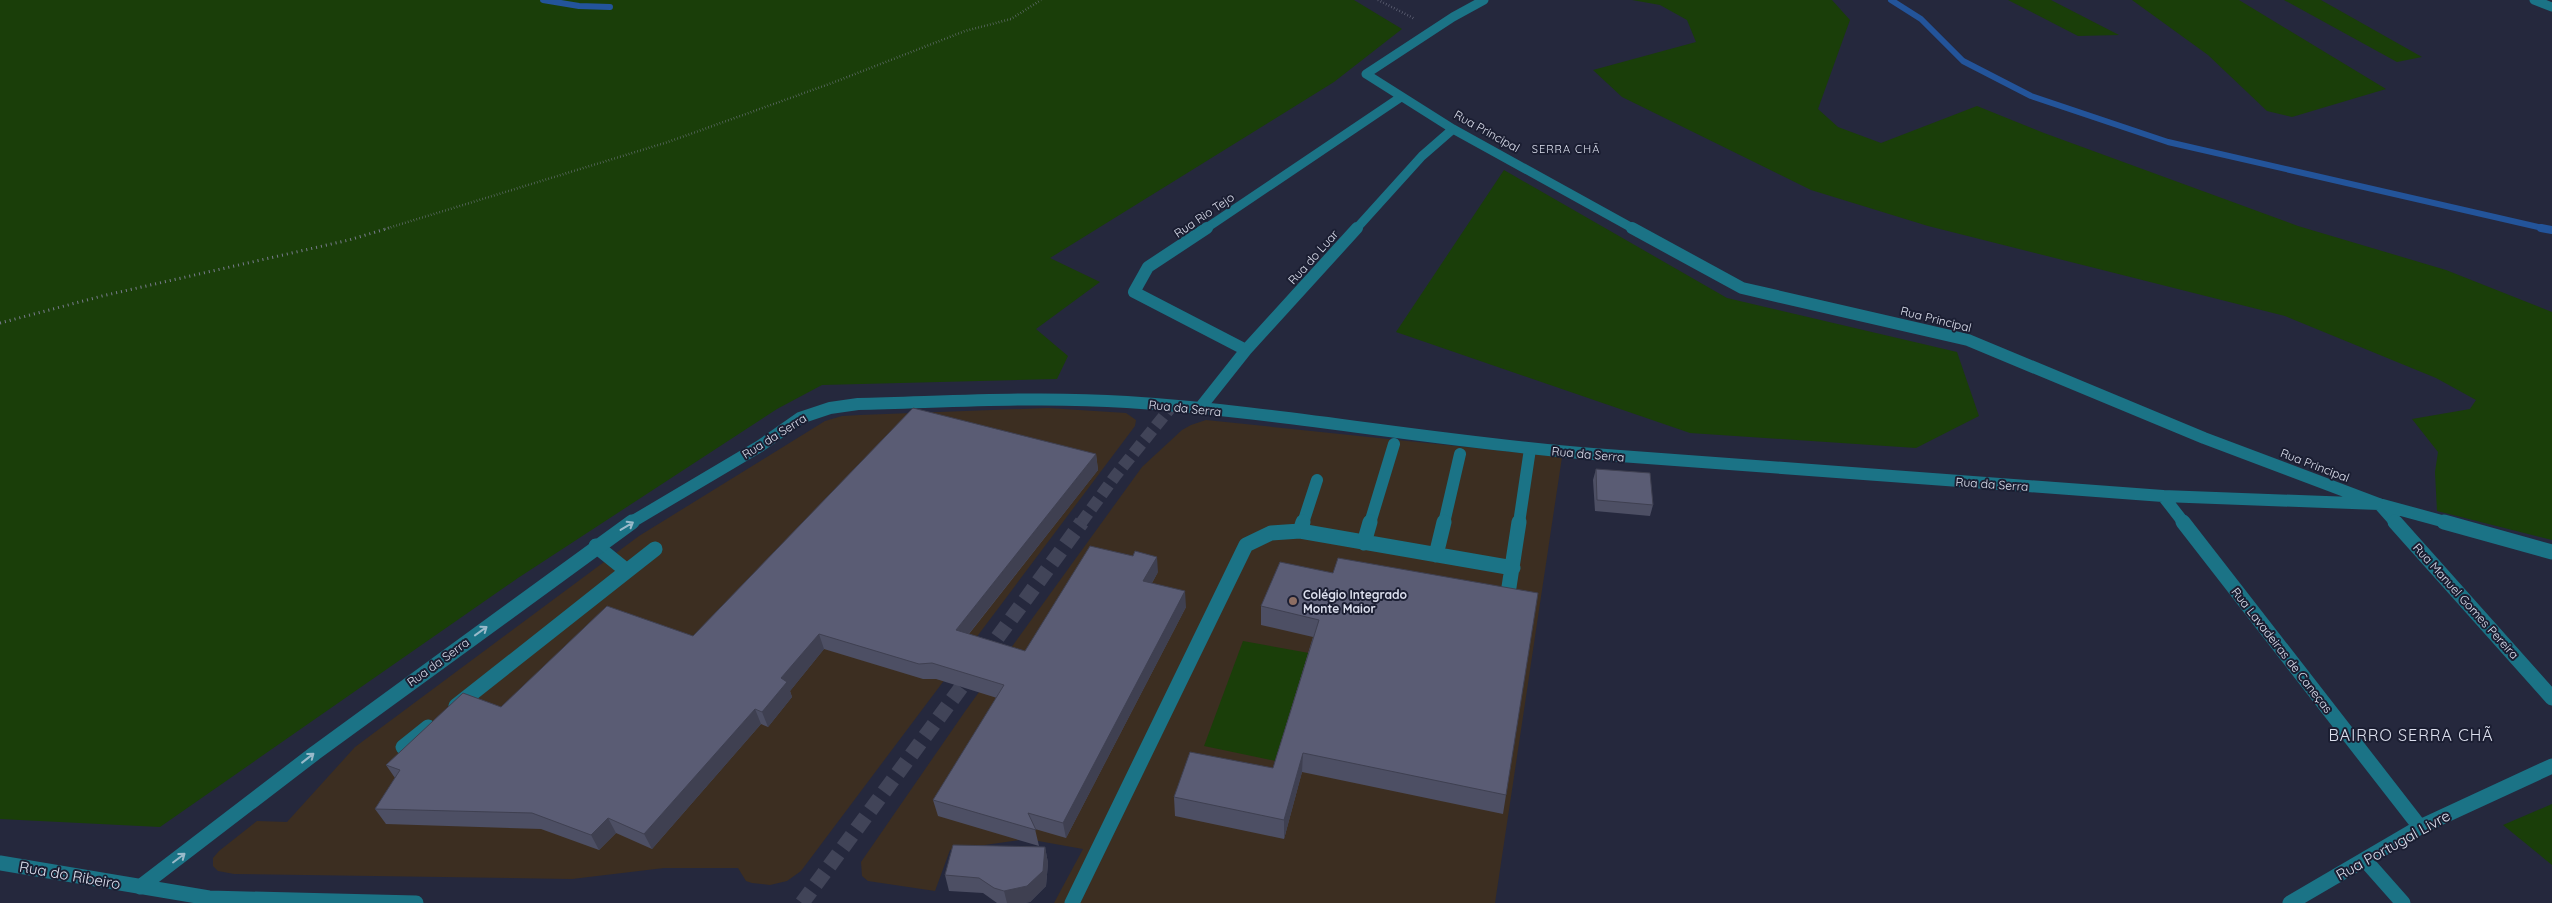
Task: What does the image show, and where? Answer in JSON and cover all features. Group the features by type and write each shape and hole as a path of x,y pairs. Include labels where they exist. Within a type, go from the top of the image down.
{"street":[{"path":"1438,28 1484,0"},
{"path":"2534,0 2552,7"},
{"name":"Rua Principal","path":"1438,28 1366,74 1453,129 1742,288 1968,340 2204,438 2379,504 2552,552"},
{"name":"Rua Rio Tejo","path":"1246,350 1134,292 1148,267 1401,97"},
{"name":"Rua do Luar","path":"1200,408 1246,350 1422,156 1453,129"},
{"name":"Rua da Serra","path":"140,887 315,753 596,546 760,446 800,418 830,408 899,402 1053,400 1172,406 1530,449 2163,496 2379,504"},
{"path":"1364,542 1394,444"},
{"path":"1509,587 1530,449"},
{"path":"1436,555 1460,454"},
{"path":"1300,531 1317,480"},
{"name":"Rua Lavadeiras de Caneças","path":"2163,496 2420,827"},
{"name":"Rua Manuel Gomes Pereira","path":"2379,504 2552,698"},
{"path":"1072,903 1246,545 1271,533 1300,531 1513,568"},
{"path":"596,546 627,571"},
{"path":"403,747 655,549"},
{"name":"Rua Portugal Livre","path":"2290,903 2420,827 2552,766"},
{"path":"2365,860 2404,903"},
{"name":"Rua do Ribeiro","path":"0,863 140,887"},
{"path":"140,887 209,898 416,903"}],"path":[{"path":"0,323 102,296 349,240 668,142 832,83 965,31 1010,19 1041,0"},
{"path":"1378,0 1396,11 1438,28"}],"shaded area":[{"path":"1048,408 1126,413 1136,420 1135,426 801,871 787,881 770,885 752,883 746,881 738,868 664,868 572,879 234,874 218,871 213,866 213,858 219,851 257,821 287,822 355,747 639,536 825,421 842,416"},
{"name":"Colégio Integrado Monte Maior","path":"1206,420 1562,457 1495,903 1054,903 1083,849 1027,839 950,850 935,891 868,881 862,876 861,862 966,710 1142,467 1182,430"}],"green space":[{"path":"0,0 1354,0 1402,29 1334,82 1050,258 1100,282 1036,329 1068,356 1057,379 822,385 777,409 518,578 160,827 0,819"},
{"path":"1632,0 1832,0 1850,20 1818,109 1838,127 1881,143 1977,106 2044,133 2298,226 2446,270 2552,312 2552,540 2437,511 2435,472 2438,452 2412,419 2470,409 2476,400 2436,378 2285,316 1928,226 1811,190 1622,97 1593,70 1696,42 1687,20 1660,5"},
{"path":"2008,0 2051,0 2119,35 2078,36"},
{"path":"2132,0 2239,0 2386,89 2292,117 2267,111 2208,55"},
{"path":"2284,0 2321,0 2422,57 2397,62"},
{"path":"1504,170 1727,298 1957,352 1979,416 1916,448 1690,433 1396,332"},
{"path":"1243,641 1309,653 1276,761 1204,746"},
{"path":"2552,804 2552,865 2503,825"}],"building":[{"path":"913,408 1096,454 956,630 1025,651 1090,546 1133,556 1135,551 1157,557 1143,581 1185,591 1063,823 1028,813 1036,830 933,800 1004,685 932,663 919,664 819,634 781,678 787,682 762,712 755,709 644,834 608,818 591,835 532,813 375,809 400,770 386,765 463,693 501,707 607,606 693,636"},
{"path":"1596,469 1650,473 1653,505 1597,500"},
{"path":"1338,558 1538,593 1506,795 1303,753 1284,820 1174,797 1190,752 1273,768 1319,620 1261,606 1280,562 1333,573"},
{"path":"953,845 1045,847 1043,871 1027,886 1004,891 994,888 979,878 945,875"}],"waterway":[{"path":"543,0 579,6 610,7"},
{"path":"1891,0 1921,19 1963,61 2031,96 2168,142 2547,229"},
{"path":"2541,228 2552,230"}],"tunnel":[{"path":"1081,523 1116,475 1172,406"},
{"path":"984,656 1082,522"},
{"path":"802,903 971,674"}],"place":[{"name":"Colégio Integrado Monte Maior","path":"1293,601"}],"district":[{"name":"SERRA CHÃ","path":"1566,149"},
{"name":"BAIRRO SERRA CHÃ","path":"2411,735"}]}
